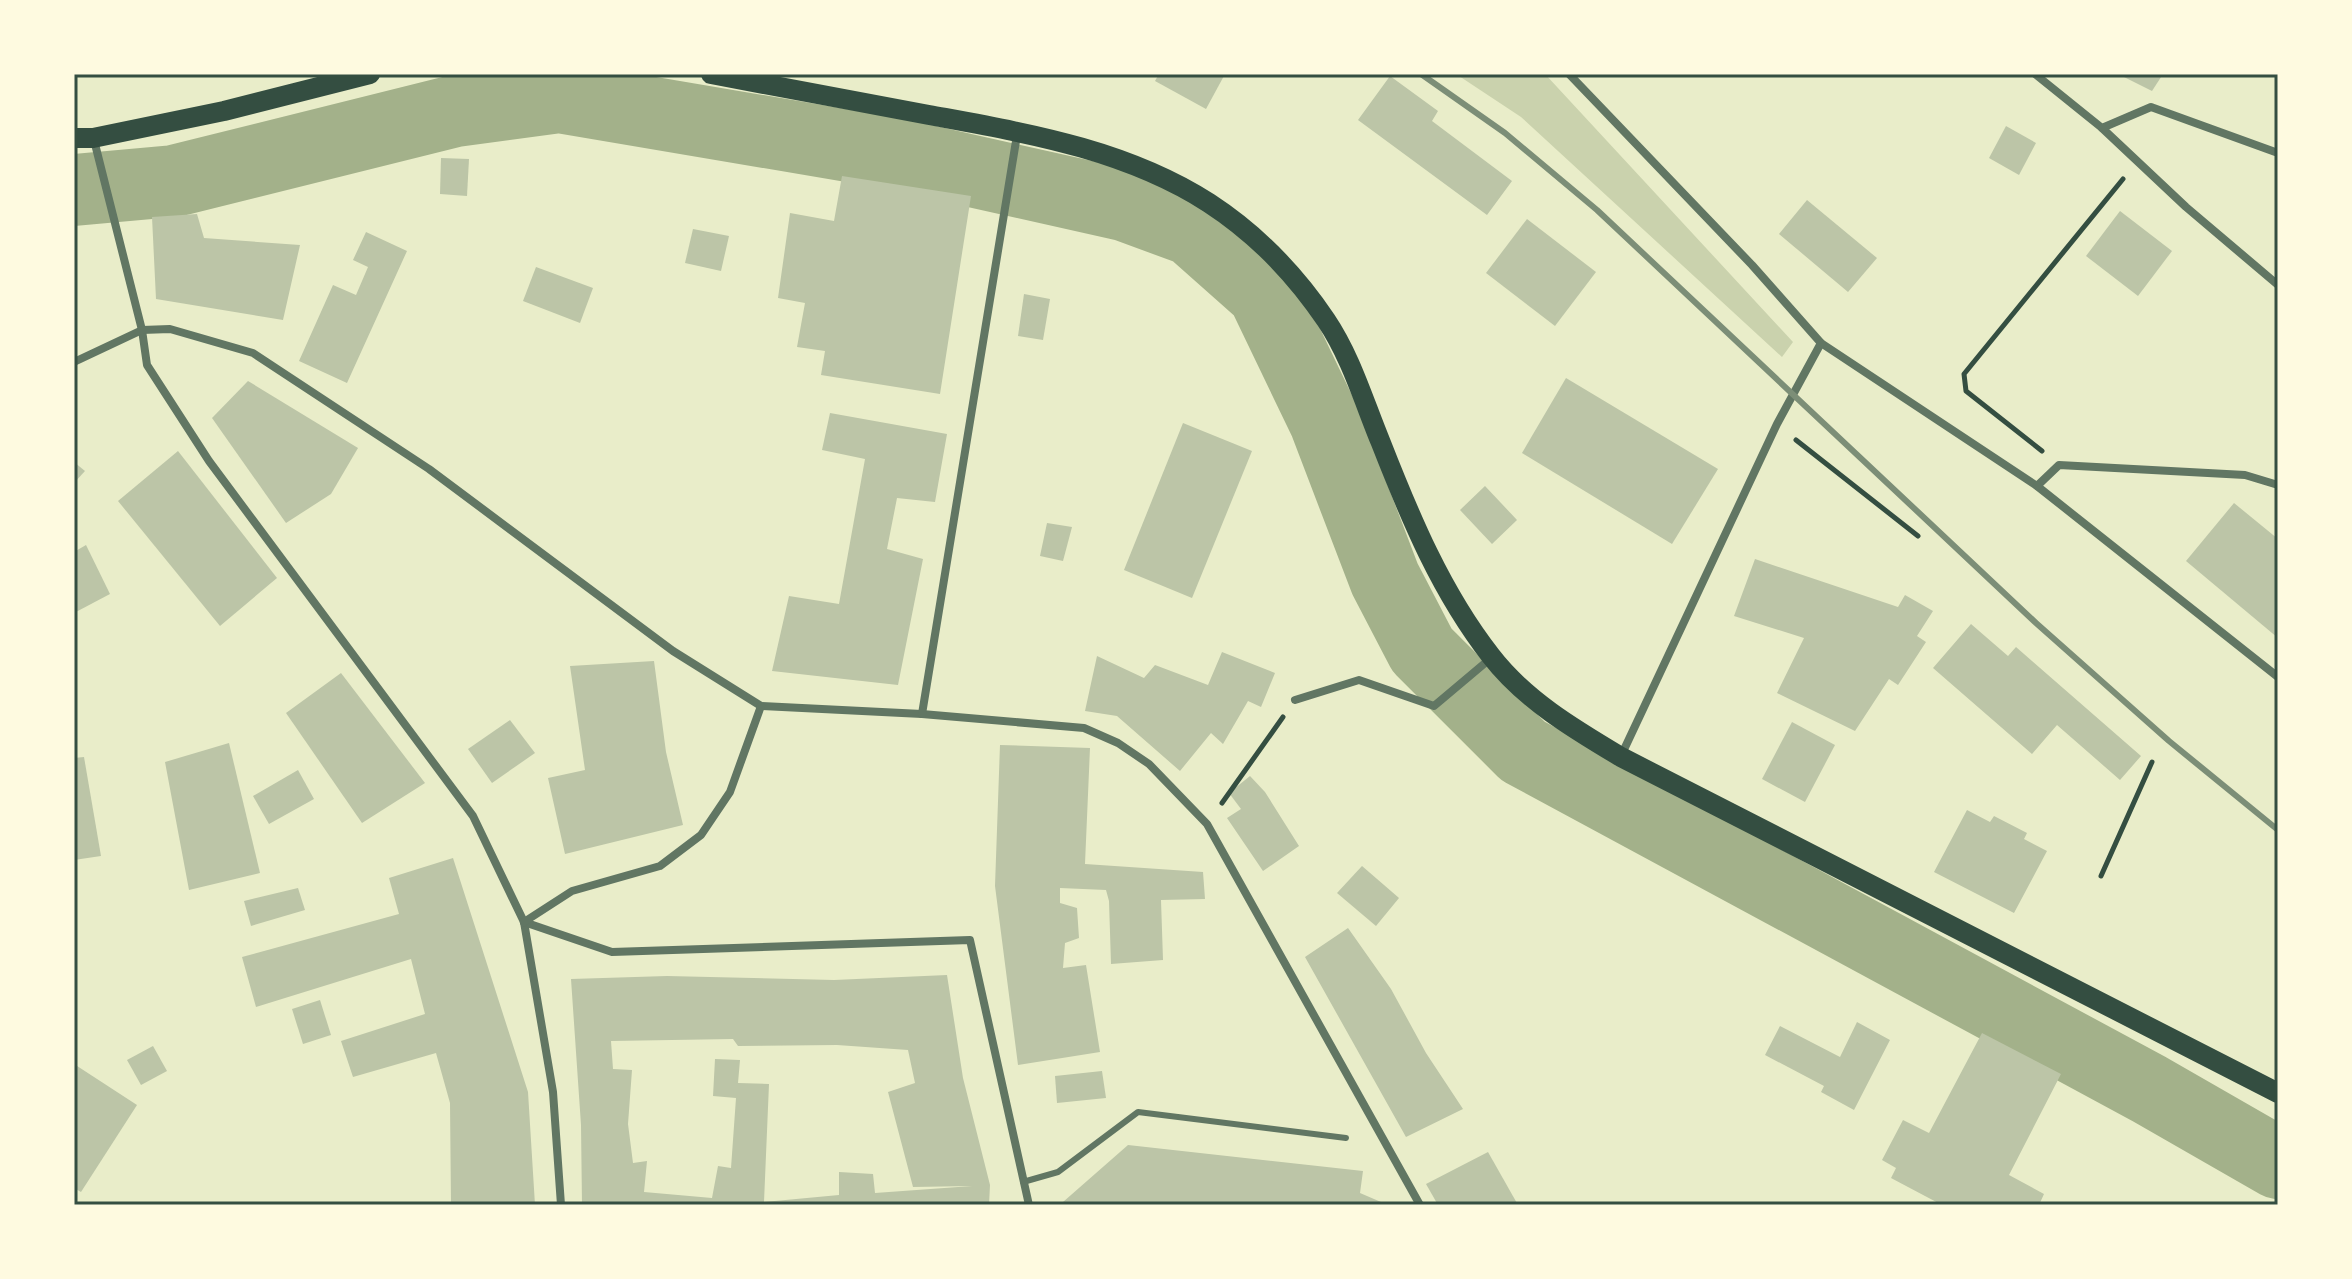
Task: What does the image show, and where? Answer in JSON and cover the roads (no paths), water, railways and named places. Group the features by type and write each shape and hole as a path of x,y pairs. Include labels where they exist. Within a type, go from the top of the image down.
{"main road":[{"path":"84,138 224,111 370,74"},
{"path":"711,74 1078,145 1151,171 1208,203 1246,231 1288,271 1327,321 1347,359 1411,518 1451,597 1492,657 1544,708 1621,757 2278,1093"}],"street":[{"path":"1569,74 1752,265 1821,343 2037,486 2278,677"},
{"path":"2035,74 2102,128 2136,162 2278,285"},
{"path":"2102,128 2151,107 2278,153"},
{"path":"922,714 1017,131"},
{"path":"84,138 99,162 142,330 147,365 209,461 473,816 524,922 553,1092 561,1205"},
{"path":"74,362 142,330 170,329 253,353 429,469 673,651 761,706 922,714 1084,728 1118,743 1149,764 1207,824 1420,1205"},
{"path":"1621,757 1777,424 1821,343"},
{"path":"2037,486 2059,465 2245,475 2278,485"},
{"path":"1295,700 1359,680 1434,706 1492,657"},
{"path":"524,922 572,891 660,866 701,835 730,792 761,706"},
{"path":"524,922 612,952 970,940 1029,1205"}],"lane":[{"path":"1023,1182 1058,1172 1138,1112 1346,1138"}],"waterway":[{"path":"74,190 174,181 455,111 559,97 896,154 1124,205 1192,230 1263,293 1325,422 1385,579 1422,650 1523,751 2149,1089 2278,1163"}],"railway":[{"path":"1421,74 1505,133 1597,210 2036,623 2169,741 2278,830"}]}
